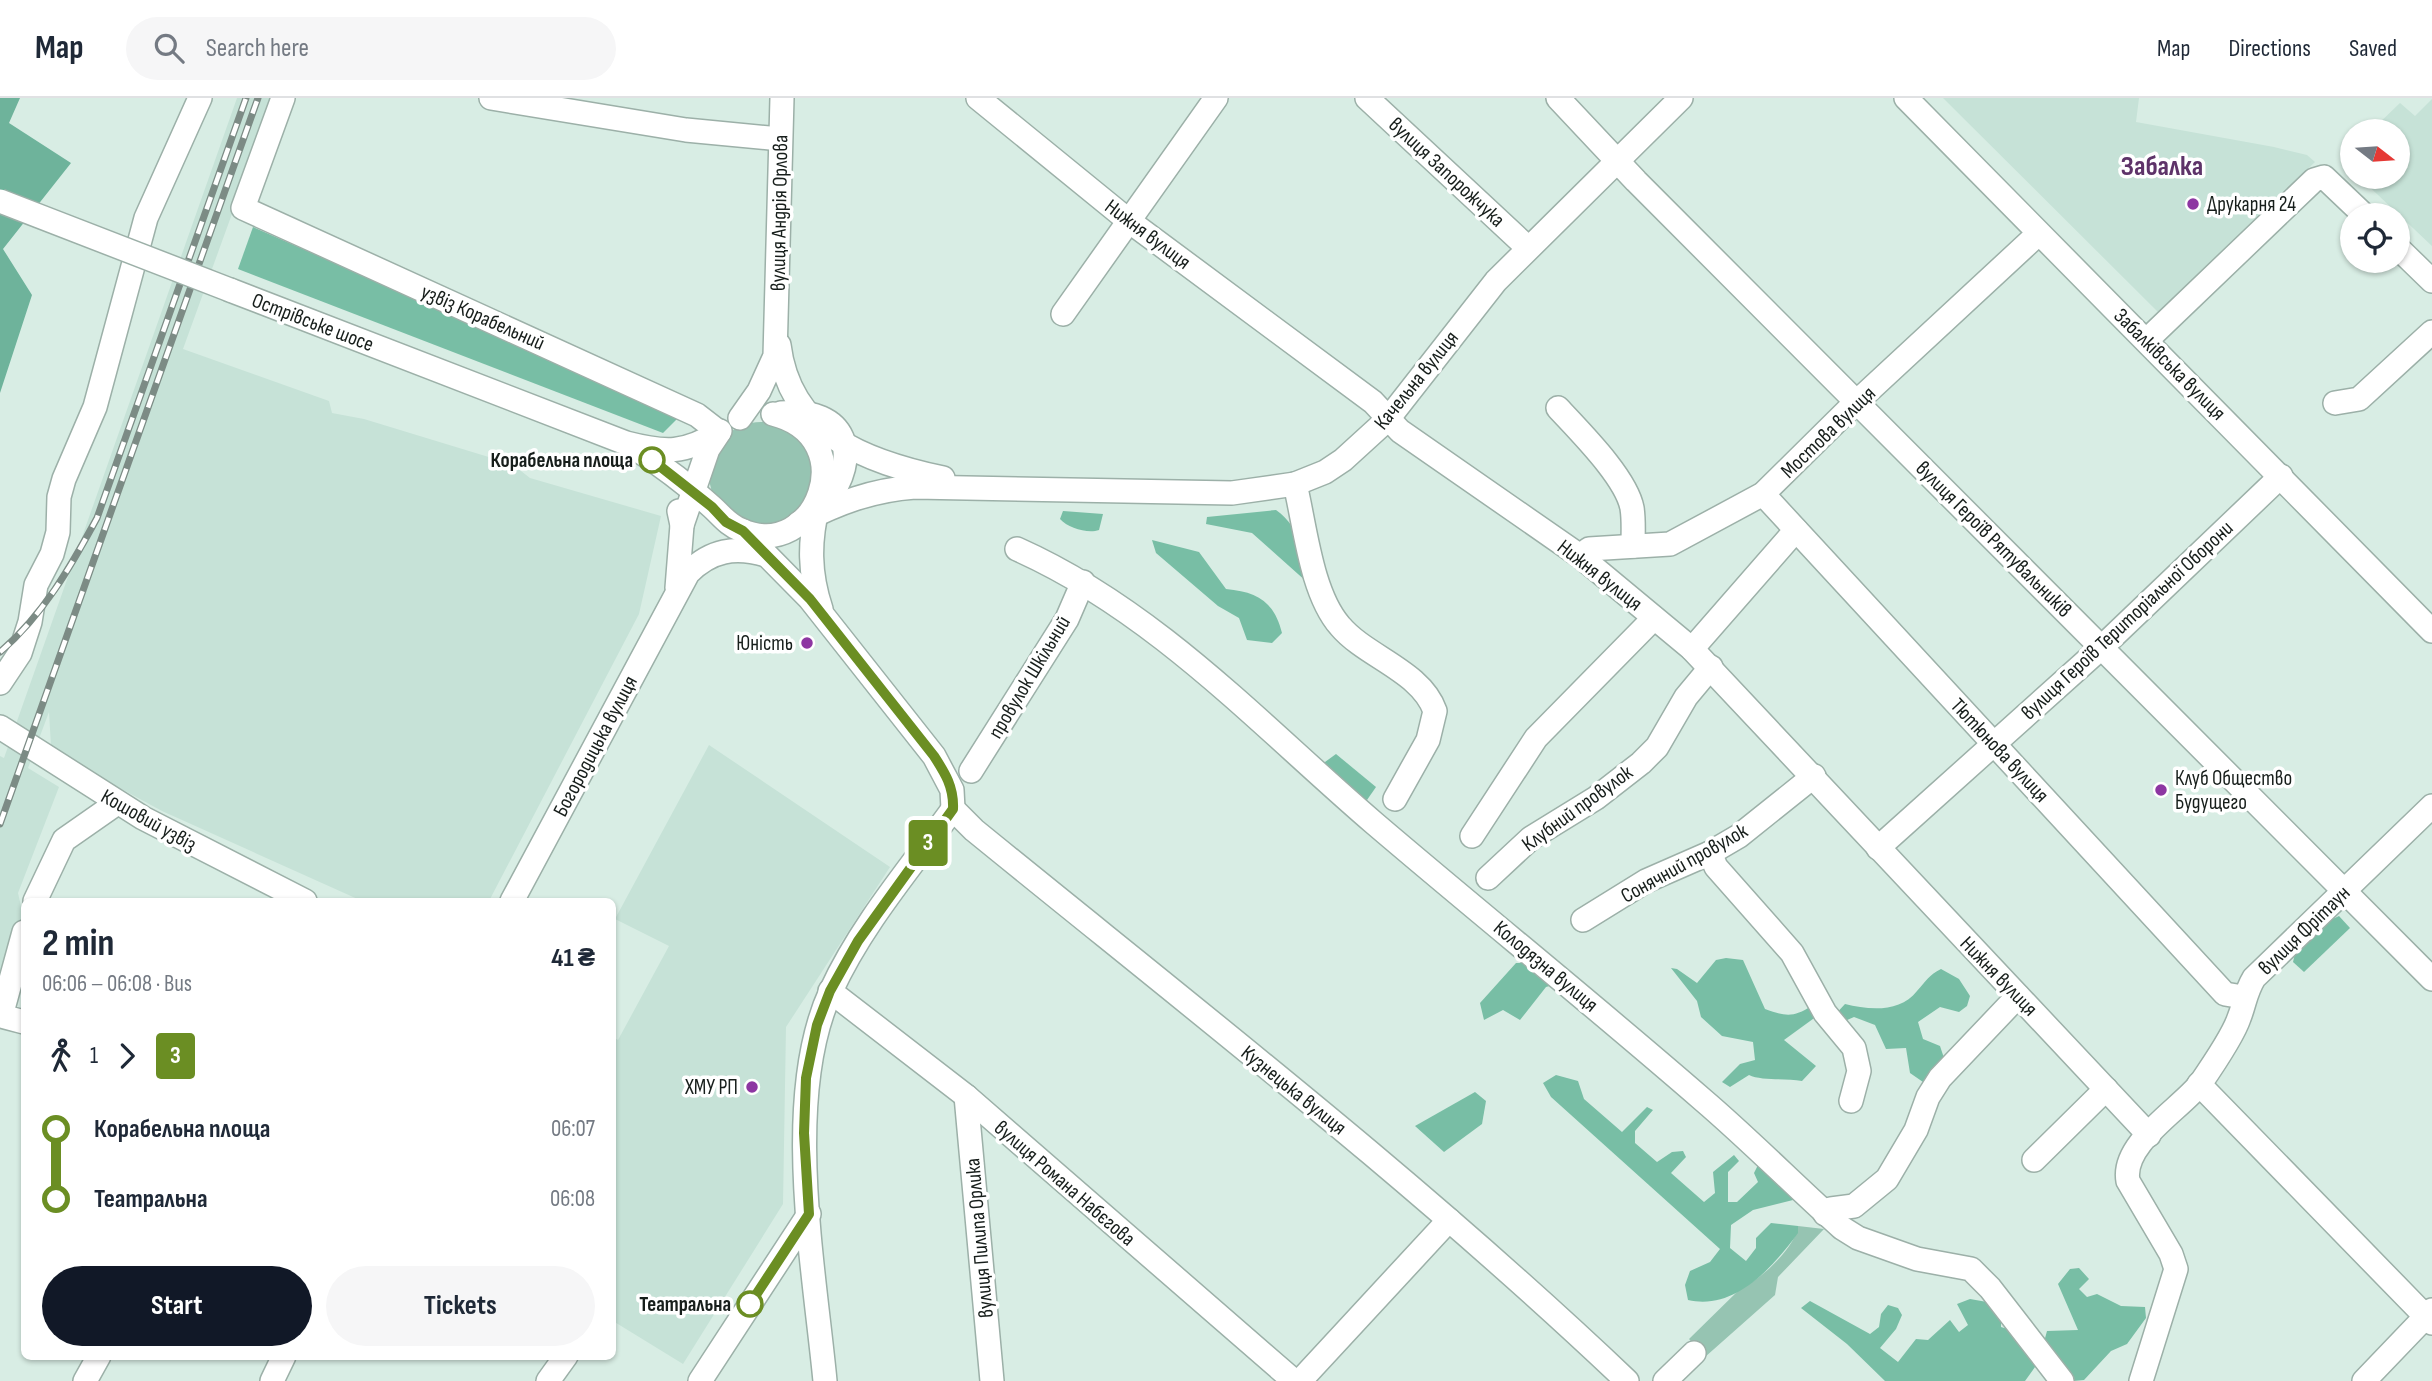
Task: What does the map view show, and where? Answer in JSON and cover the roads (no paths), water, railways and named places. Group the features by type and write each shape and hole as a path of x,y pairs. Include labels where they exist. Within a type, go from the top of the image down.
{"street":[{"path":"0,683 20,653 30,622 36,585 52,554 58,532 59,498 64,479 95,407 146,218 200,98"},
{"name":"узвіз Корабельний","path":"282,98 243,208 697,415 719,432"},
{"path":"491,98 686,130 780,139"},
{"name":"вулиця Андрія Орлова","path":"740,418 769,372 775,356 782,98"},
{"name":"Нижня вулиця","path":"978,98 1129,221 1373,402 1414,441 1580,556 1692,649 2149,1135"},
{"path":"1063,314 1216,98"},
{"name":"вулиця Запорожчука","path":"1367,98 1527,247"},
{"name":"вулиця Героїв Рятувальників","path":"1558,98 1615,161 2432,979"},
{"name":"Качельна вулиця","path":"743,531 772,534 808,519 831,497 882,489 987,488 1209,494 1270,489 1295,484 1325,472 1343,460 1388,419 1463,321 1527,247 1681,98"},
{"name":"Забалківська вулиця","path":"1906,98 2038,234 2148,340 2432,631"},
{"path":"2148,340 2314,180 2324,177 2351,203"},
{"name":"Острівське шосе","path":"0,201 626,443 670,451 689,449 740,418"},
{"name":"Мостова вулиця","path":"1580,556 1588,549 1659,546 1681,540 1763,494 1857,401 2038,234"},
{"path":"2410,260 2432,281"},
{"name":"вулиця Андрія Орлова","path":"777,328 786,373 812,429"},
{"path":"2335,403 2359,399 2432,332"},
{"name":"Нижня вулиця","path":"1558,408 1597,450 1626,493 1632,509 1633,545"},
{"path":"740,418 755,413 812,429 838,482 808,519 812,543 813,587 823,615"},
{"path":"812,429 831,497 812,543"},
{"name":"Качельна вулиця","path":"812,429 888,465 987,488"},
{"name":"Богородицька вулиця","path":"682,525 703,500 703,469 708,449 719,432"},
{"name":"Острівське шосе","path":"626,443 703,500 726,522 743,531"},
{"name":"Богородицька вулиця","path":"666,472 682,525 676,591"},
{"name":"вулиця Героїв Територіальної Оборони","path":"1878,848 2102,647 2281,476"},
{"path":"1295,484 1310,560 1330,612 1349,635 1422,690 1434,711 1429,740 1395,799"},
{"name":"Тютюнова вулиця","path":"1763,494 2225,994 2243,997"},
{"path":"1692,649 1796,530"},
{"path":"743,531 823,615 934,756 952,790 953,809 858,941 830,991 817,1025 806,1078 804,1133 825,1381"},
{"name":"Богородицька вулиця","path":"514,898 676,591 697,563 714,548 743,531"},
{"path":"697,563 728,550 741,549 766,555"},
{"name":"Колодязна вулиця","path":"1017,549 1083,582 1121,605 1191,660 1374,824 1706,1103 1825,1213 1858,1238 1917,1259 1971,1269 1990,1288 2062,1381"},
{"name":"провулок Шкільний","path":"971,771 1067,619 1083,582"},
{"path":"1472,836 1535,738 1654,618"},
{"name":"Клубний провулок","path":"1488,878 1531,838 1596,797 1657,747 1686,697 1711,667"},
{"name":"Кошовий узвіз","path":"0,727 117,803 299,898"},
{"name":"Сонячний провулок","path":"1583,920 1646,881 1710,853 1747,830 1814,776"},
{"path":"36,898 64,840 117,803"},
{"name":"вулиця Фрітаун","path":"2141,1381 2162,1323 2176,1269 2171,1254 2127,1181 2126,1172 2131,1156 2199,1084 2239,1019 2243,997 2254,978 2432,806"},
{"name":"Кузнецька вулиця","path":"953,809 974,830 1362,1144 1537,1295 1626,1381"},
{"path":"1710,853 1716,867 1792,953 1825,1013 1854,1048 1859,1071 1851,1101"},
{"path":"21,943 1,1016 21,1021"},
{"name":"вулиця Романа Набєгова","path":"830,991 965,1096 1294,1381"},
{"path":"1825,1213 1831,1209 1854,1206 1886,1179 1916,1129 1928,1097 1940,1078 2018,996"},
{"path":"2199,1084 2430,1316 2364,1381"},
{"path":"2034,1160 2106,1089"},
{"name":"вулиця Пилипа Орлика","path":"965,1096 992,1381"},
{"path":"700,1381 809,1214"},
{"path":"1300,1381 1449,1220"},
{"path":"1665,1381 1694,1353"},
{"path":"85,1381 97,1360"},
{"path":"272,1381 282,1360"},
{"path":"548,1381 563,1360"}],"railway":[{"path":"0,652 42,607 66,573 97,518 246,98"},
{"path":"0,824 258,98"}],"place":[{"name":"Друкарня 24","path":"2193,204"},
{"name":"Корабельна площа","path":"652,460"},
{"name":"Юність","path":"807,643"},
{"name":"Клуб Общество Будущего","path":"2161,790"},
{"name":"ХМУ РП","path":"752,1087"},
{"name":"Театральна","path":"750,1304"}],"district":[{"name":"Забалка","path":"2162,165"}]}
